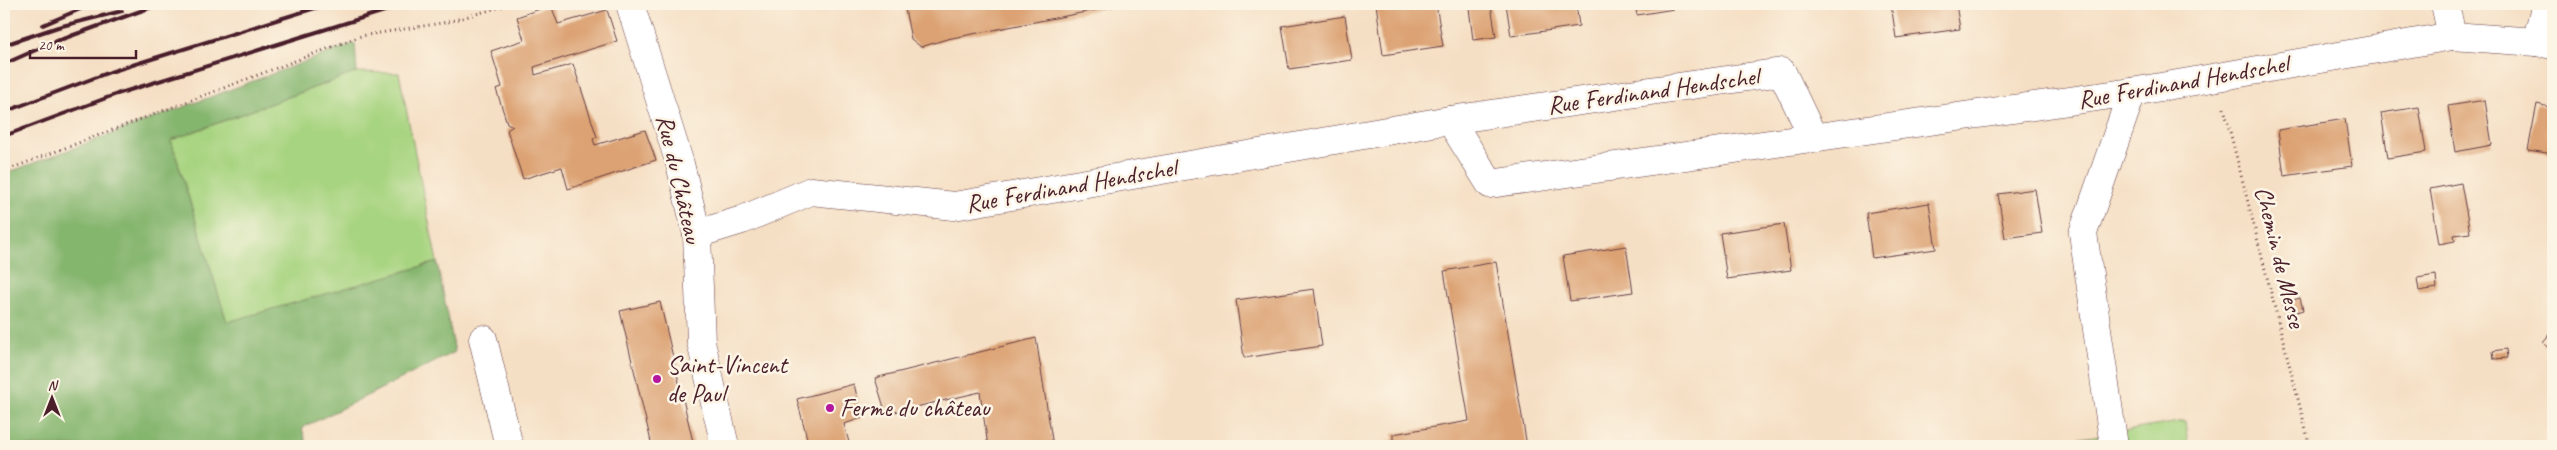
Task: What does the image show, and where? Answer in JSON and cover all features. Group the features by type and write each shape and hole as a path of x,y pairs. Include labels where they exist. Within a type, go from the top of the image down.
{"street":[{"name":"Rue du Château","path":"630,4 680,164 697,234 701,342 725,446"},
{"path":"2446,4 2452,36"},
{"path":"2544,43 2546,4"},
{"name":"Rue Ferdinand Hendschel","path":"1450,120 1490,184 2132,92 2452,36 2544,43"},
{"name":"Rue Ferdinand Hendschel","path":"697,234 742,220 811,191 954,206 1450,120 1782,72 1814,139"},
{"path":"2114,446 2084,233 2132,92"},
{"path":"483,339 509,446"}],"path":[{"path":"4,171 361,36 448,22 511,4"},
{"name":"Chemin de Messe","path":"2216,77 2310,446"}],"green space":[{"path":"355,43 357,72 171,140 227,322 437,262 455,352 302,428 307,446 4,446 4,174"},
{"path":"357,72 399,73 437,262 227,323 171,140"},
{"path":"2185,421 2188,446 2033,446"}],"building":[{"path":"904,4 1122,5 947,39 921,47 911,39"},
{"path":"1376,4 1436,4 1443,46 1383,55"},
{"path":"1506,4 1576,4 1579,26 1511,36"},
{"path":"1635,4 1673,4 1674,9 1637,15"},
{"path":"1891,4 1956,4 1960,29 1896,38"},
{"path":"551,5 558,24 607,10 617,41 534,67 535,75 573,64 597,137 593,139 595,145 645,130 656,160 568,189 562,167 523,179 507,130 513,126 507,123 496,89 502,87 491,51 524,40 517,17"},
{"path":"1491,5 1496,37 1473,40 1469,8"},
{"path":"1345,16 1352,60 1289,69 1282,26"},
{"path":"2485,100 2492,145 2455,152 2448,106"},
{"path":"2537,104 2553,108 2553,154 2528,150"},
{"path":"2419,107 2426,152 2388,158 2381,113"},
{"path":"2345,119 2352,166 2284,176 2278,130"},
{"path":"2461,183 2470,233 2454,235 2455,241 2439,244 2430,189"},
{"path":"2035,189 2042,233 2005,238 1998,194"},
{"path":"1929,203 1936,249 1872,258 1866,213"},
{"path":"1784,224 1791,270 1727,279 1720,233"},
{"path":"1626,246 1633,292 1570,301 1563,256"},
{"path":"1496,262 1527,446 1369,446 1393,440 1393,434 1469,421 1444,271"},
{"path":"2436,275 2437,288 2419,291 2417,278"},
{"path":"1314,289 1322,346 1244,358 1236,300"},
{"path":"2300,298 2303,310 2287,315 2283,303"},
{"name":"Saint-Vincent de Paul","path":"660,302 694,446 652,446 620,311"},
{"path":"2553,333 2553,352 2543,343"},
{"path":"1036,338 1053,446 988,446 980,392 886,414 875,378"},
{"path":"2506,349 2507,358 2494,359 2493,351"},
{"name":"Ferme du château","path":"854,384 862,418 844,424 850,446 809,446 797,399"}],"railway":[{"path":"43,25 92,4"},
{"path":"4,64 54,42 160,4"},
{"path":"4,112 110,72 328,4"},
{"path":"4,136 117,94 407,4"},
{"path":"4,45 58,27 122,11"}],"place":[{"name":"Saint-Vincent de Paul","path":"657,379"},
{"name":"Ferme du château","path":"830,408"}]}
